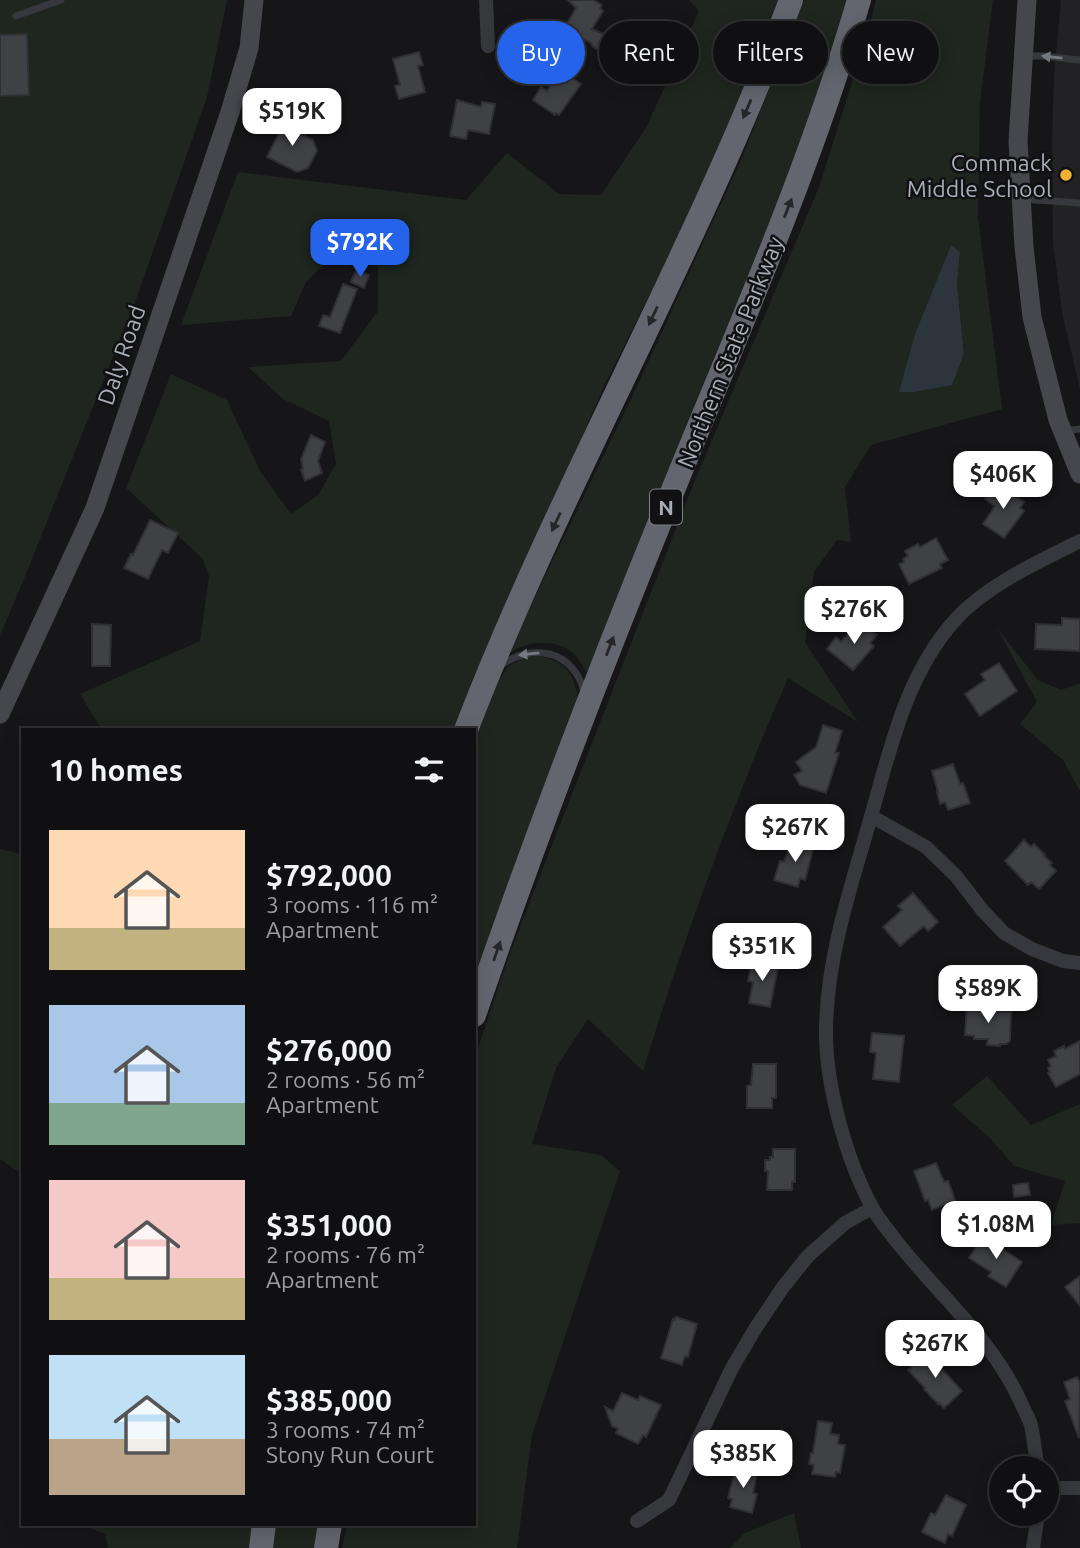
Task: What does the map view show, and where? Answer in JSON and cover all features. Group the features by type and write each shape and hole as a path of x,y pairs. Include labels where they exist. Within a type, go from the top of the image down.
{"highway":[{"path":"467,728 541,553 726,160 790,0"},
{"name":"Northern State Parkway","path":"476,1009 519,887 634,586 775,242 816,133 859,0"},
{"path":"261,1548 264,1526"},
{"path":"327,1548 330,1526"}],"main road":[{"name":"Daly Road","path":"0,715 95,508 230,112 248,48 254,0"},
{"path":"1027,0 1018,141 1024,247 1032,317 1058,420 1071,430 1080,474"}],"street":[{"path":"486,0 488,46"},
{"path":"1036,1456 1031,1424 1013,1384 989,1349 918,1268 872,1208 838,1117 826,1029 833,955 844,909 898,725 916,678 935,645 958,617 985,595 1032,565 1080,541"},
{"path":"871,816 926,847 956,876 1004,933 1032,949 1063,961 1080,963"},
{"path":"637,1521 669,1500 732,1368 783,1287 808,1256 845,1223 872,1208"},
{"path":"1059,1488 1080,1488"},
{"path":"1033,1548 1036,1526"}],"lane":[{"path":"16,16 61,0"},
{"path":"1023,55 1080,60"},
{"path":"1021,200 1080,203"},
{"path":"488,675 515,656 532,652 550,654 566,662 579,676 586,710"}],"shaded area":[{"path":"0,0 227,0 207,97 138,294 0,635"},
{"path":"689,0 781,0 772,21 713,21 713,84 747,84 708,178 604,386 456,728 101,728 80,694 200,641 209,576 202,558 126,488 171,374 227,400 260,471 291,514 318,495 336,464 329,421 283,399 248,367 341,361 378,311 378,245 344,244 306,282 291,316 181,325 238,172 466,200 507,153 559,194 601,195 646,128 666,84 699,84 699,21 694,21 699,11"},
{"path":"804,0 851,0 842,21 828,71 828,21 796,21"},
{"path":"876,0 993,0 980,102 978,216 1002,409 871,445 845,487 851,542 837,540 814,572 805,642 858,722 788,678 710,873 643,1071 588,1019 556,1068 532,1144 601,1155 620,1171 532,1435 517,1548 342,1548 347,1526 476,1526 476,1054 511,950 693,485 819,187 852,84 939,84 939,21 870,21","holes":["951,245 960,252 957,284 964,354 952,385 900,391 915,334"]},
{"name":"Commack Middle School","path":"1061,0 1080,0 1080,390 1062,312 1053,243 1054,76"},
{"path":"771,84 824,84 808,133 591,670 586,671 575,655 566,648 549,643 524,646 509,653 632,397 742,158"},
{"path":"951,245 960,252 957,284 964,354 952,385 899,392 915,334"},
{"path":"997,628 1038,680 1061,690 1080,683 1080,791 1063,760 1020,724 1037,702"},
{"path":"539,656 563,666 572,678 579,704 476,990 476,732 497,683 507,668 524,657"},
{"path":"0,849 21,854 21,1174 0,1159"},
{"path":"987,1076 1031,1125 1080,1104 1080,1223 1051,1225 1065,1181 1014,1166 991,1139 952,1105"},
{"path":"794,1513 801,1548 730,1548 745,1533"},
{"path":"86,1526 253,1526 249,1548 108,1548 105,1534"},
{"path":"273,1526 324,1526 320,1548 270,1548"}],"building":[{"path":"568,0 593,0 602,5 600,8 603,11 592,29 599,32 599,50 585,40 585,21 569,21 576,8"},
{"path":"27,34 29,95 0,96 0,35"},
{"path":"419,52 423,65 418,66 425,92 399,99 395,86 400,85 393,59"},
{"path":"552,84 581,84 559,115 533,100 541,87 547,91"},
{"path":"457,100 481,107 482,102 495,104 489,134 468,130 466,139 450,136"},
{"path":"279,120 304,132 302,135 313,140 317,151 308,168 297,172 267,157 278,135 273,132"},
{"path":"356,270 369,275 364,288 351,282"},
{"path":"343,284 357,289 340,333 319,326 323,315 330,317"},
{"path":"311,435 325,442 318,461 322,473 305,481 301,459"},
{"path":"996,483 1024,502 1020,508 1024,511 1004,538 983,524 995,506 985,499"},
{"path":"150,520 178,533 168,553 162,550 148,579 124,568"},
{"path":"936,538 948,560 940,564 942,568 909,584 899,564 908,556 905,551 918,544 920,547"},
{"path":"1062,618 1080,619 1080,651 1035,649 1036,624 1062,625"},
{"path":"858,621 877,635 870,643 874,646 853,670 827,649 836,637 841,642"},
{"path":"92,624 111,625 110,666 92,666"},
{"path":"999,663 1017,691 980,716 965,694 985,680 981,674"},
{"path":"823,725 842,731 835,753 839,753 826,793 800,785 794,775 802,771 796,762 816,747"},
{"path":"953,764 970,803 948,810 945,802 940,804 932,771"},
{"path":"792,840 814,846 805,880 800,878 798,887 774,880 780,861 784,862"},
{"path":"1024,840 1031,847 1034,844 1056,871 1039,889 1031,882 1028,885 1005,861"},
{"path":"913,893 938,922 928,931 924,926 900,946 883,927 902,910 898,906"},
{"path":"752,961 778,967 770,1007 749,1003 753,982 748,981"},
{"path":"967,1003 985,1004 984,1010 1011,1012 1010,1041 1000,1046 987,1045 988,1039 974,1039 974,1036 965,1035"},
{"path":"872,1033 904,1036 899,1082 873,1079 876,1053 870,1052"},
{"path":"1080,1041 1080,1074 1056,1087 1048,1073 1051,1066 1048,1060 1056,1056 1054,1051"},
{"path":"753,1064 776,1064 776,1098 772,1098 772,1108 747,1108 747,1086 751,1085"},
{"path":"773,1149 795,1149 795,1182 792,1182 792,1190 767,1190 768,1171 765,1171 765,1160 773,1157"},
{"path":"936,1163 944,1182 948,1181 955,1200 932,1210 928,1200 925,1201 914,1171"},
{"path":"1028,1183 1030,1195 1014,1197 1013,1185"},
{"path":"983,1236 1022,1262 1006,1287 988,1276 991,1272 969,1258"},
{"path":"1080,1276 1080,1306 1065,1287"},
{"path":"676,1317 697,1324 688,1357 685,1356 682,1365 661,1358 673,1319"},
{"path":"928,1351 962,1391 944,1408 908,1370"},
{"path":"1077,1377 1080,1383 1079,1438 1065,1401 1070,1399 1064,1382"},
{"path":"622,1393 638,1400 640,1396 661,1405 646,1437 643,1435 638,1444 616,1433 618,1429 612,1426 605,1407 613,1411"},
{"path":"818,1421 832,1423 830,1434 839,1435 838,1444 845,1445 840,1473 836,1472 835,1477 812,1474 814,1465 809,1464"},
{"path":"736,1467 757,1473 753,1493 757,1494 752,1513 730,1507 732,1499 728,1498"},
{"path":"946,1495 966,1505 952,1536 948,1534 945,1543 922,1532 931,1513 935,1515"}],"place":[{"name":"Commack Middle School","path":"1066,175"}]}
